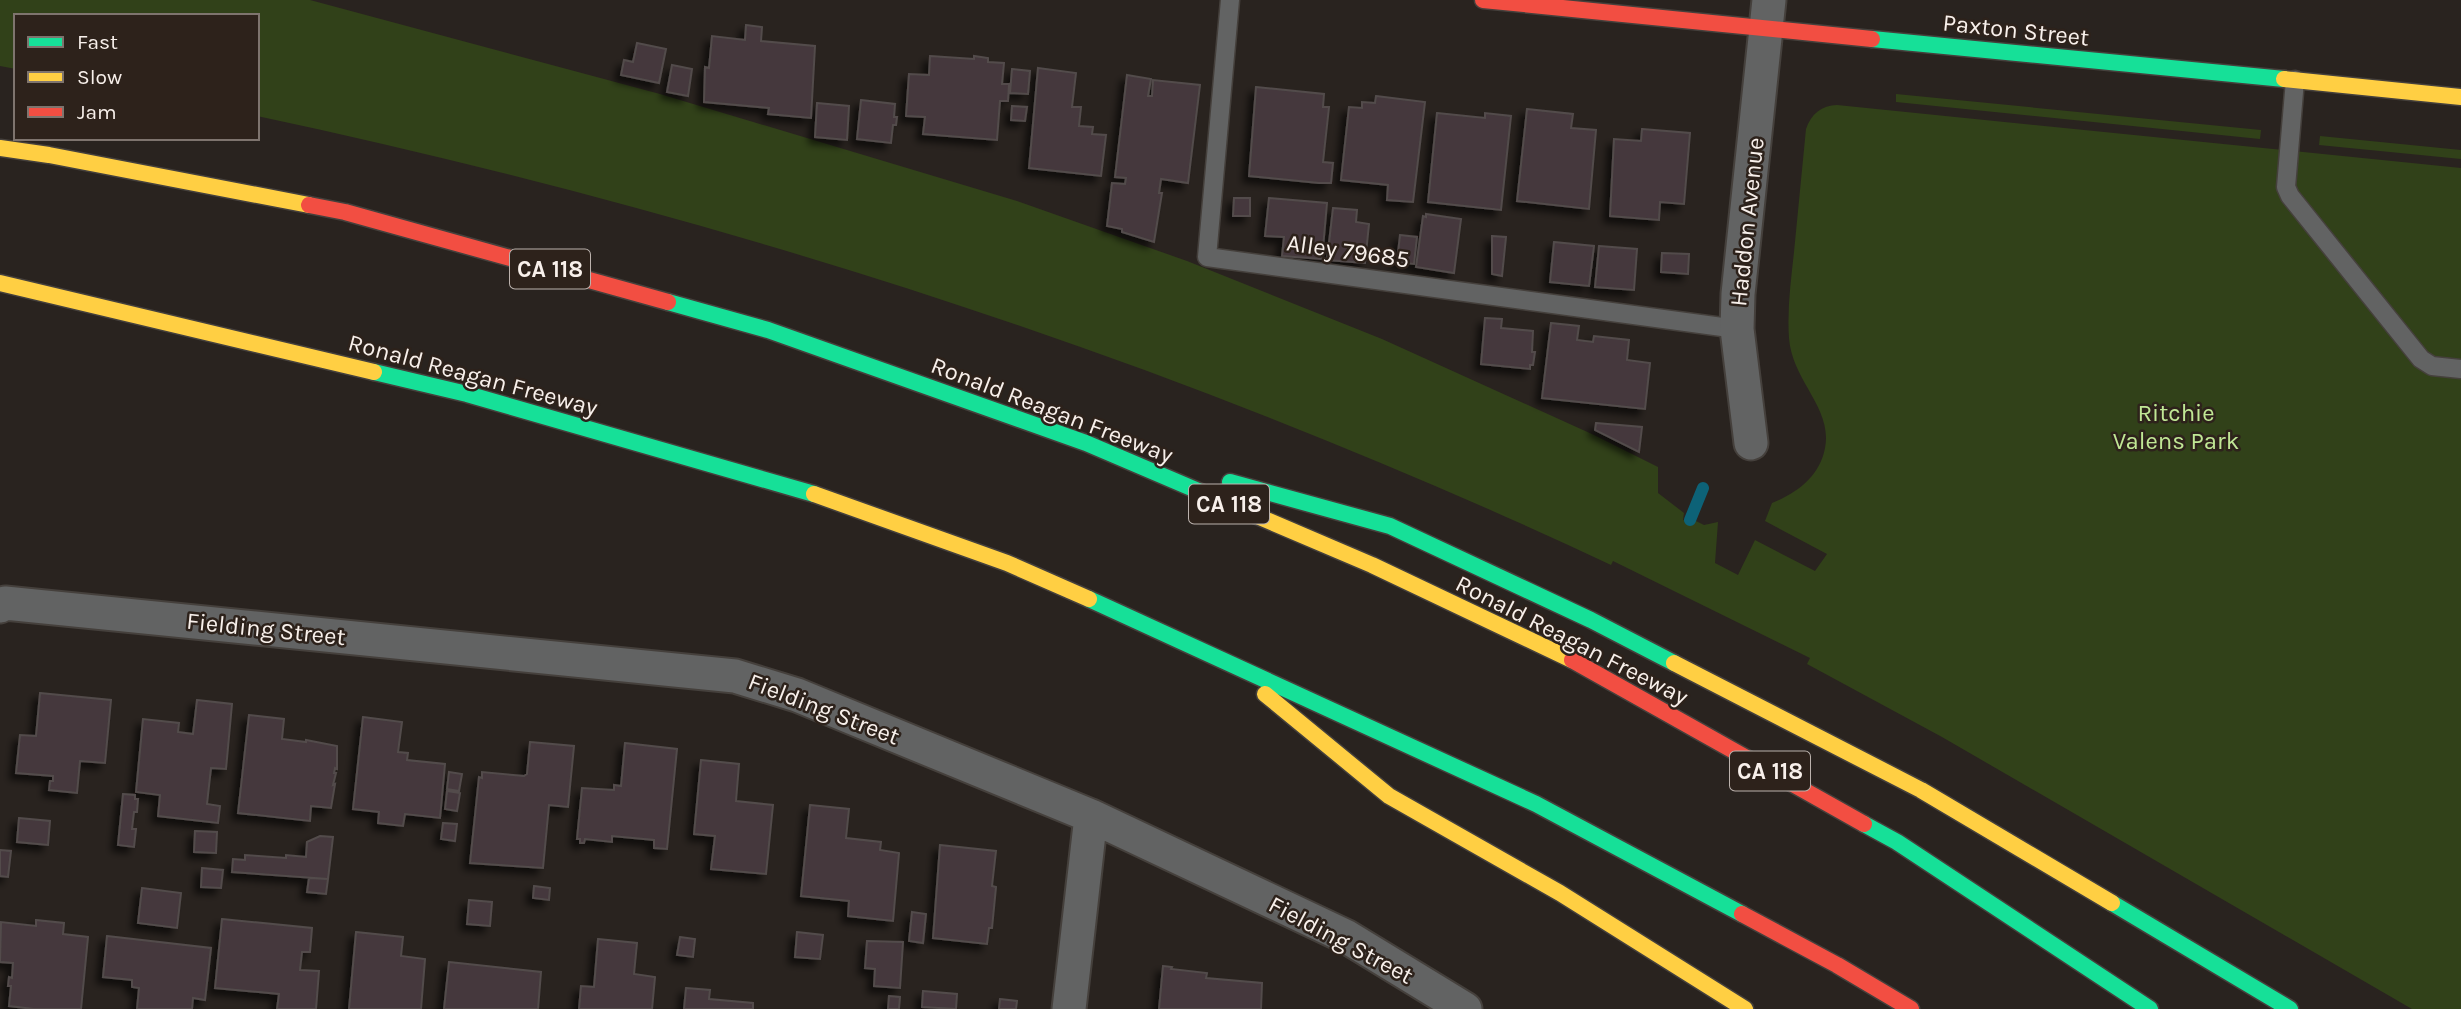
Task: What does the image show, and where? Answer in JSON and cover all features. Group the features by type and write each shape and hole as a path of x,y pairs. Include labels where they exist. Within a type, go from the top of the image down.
{"main road":[{"name":"Paxton Street","path":"1483,0 1768,13 2295,80 2461,97"},
{"name":"Ronald Reagan Freeway","path":"0,148 345,212 768,330 1086,443 1372,565 1570,660 1897,842 2150,1009"},
{"name":"Ronald Reagan Freeway","path":"0,283 467,394 791,486 1007,563 1225,660 1536,804 1837,965 1911,1009"},
{"path":"1086,443 1390,526 1591,620 1922,790 2290,1009"},
{"path":"1225,660 1389,796 1560,893 1745,1009"}],"street":[{"name":"Haddon Avenue","path":"1752,443 1737,329 1738,294 1768,13"},
{"name":"Fielding Street","path":"0,606 5,603 735,676 797,695 1091,816 1347,937 1465,1009"},
{"path":"1069,1009 1091,816"}],"lane":[{"name":"Alley 79685","path":"1230,0 1207,257 1737,329"},
{"path":"2295,80 2286,187 2290,196 2421,359 2432,366 2461,369"}],"green space":[{"name":"Ritchie Valens Park","path":"0,0 310,0 660,94 1017,201 1187,261 1382,339 1594,435 1658,467 1658,493 1684,513 1683,520 1704,525 1718,522 1715,563 1738,575 1755,540 1815,571 1827,554 1765,521 1772,503 1798,489 1813,475 1825,448 1823,420 1797,368 1789,338 1789,305 1806,129 1814,115 1822,109 1837,105 2461,168 2461,1009 2412,1009 1942,737 1807,664 1810,658 1613,561 1611,565 1448,491 1283,423 1116,360 777,248 605,199 431,155 259,116 259,14 14,14 14,69 0,66"},
{"path":"1896,94 2261,130 2260,139 1896,102"},
{"path":"2320,136 2461,150 2461,159 2319,145"}],"building":[{"path":"746,25 762,27 761,41 815,46 811,118 768,114 769,108 704,102 705,67 709,68 712,36 745,40"},
{"path":"637,43 666,49 659,83 621,75 624,60 633,62"},
{"path":"930,56 974,59 974,56 988,58 988,62 1004,63 1002,84 1009,84 1008,101 1000,101 997,140 923,134 925,117 906,116 909,74 929,75"},
{"path":"672,65 692,69 688,96 667,92"},
{"path":"1038,68 1076,73 1072,107 1081,107 1079,126 1093,127 1092,134 1106,135 1101,176 1029,168"},
{"path":"1012,69 1030,71 1028,94 1010,93"},
{"path":"1127,75 1151,79 1148,96 1152,96 1153,80 1200,85 1188,183 1161,179 1159,193 1162,193 1154,242 1107,226 1112,183 1125,184 1126,178 1115,177"},
{"path":"1256,87 1324,94 1323,107 1329,107 1323,162 1333,163 1331,183 1249,176"},
{"path":"1376,96 1425,102 1413,202 1387,200 1388,185 1341,180 1349,107 1362,108 1362,102 1375,103"},
{"path":"861,100 895,104 894,117 897,117 891,143 857,139"},
{"path":"817,103 849,106 847,140 815,137"},
{"path":"1012,106 1027,107 1025,121 1011,120"},
{"path":"1527,109 1573,114 1571,128 1596,130 1589,209 1517,201"},
{"path":"1437,113 1485,118 1485,113 1511,116 1501,210 1428,202"},
{"path":"1642,129 1690,133 1684,204 1660,202 1659,220 1610,216 1614,139 1641,141"},
{"path":"1234,198 1250,198 1250,216 1233,216"},
{"path":"1269,198 1327,203 1322,259 1282,256 1284,237 1265,236"},
{"path":"1333,208 1357,210 1356,222 1369,224 1365,263 1327,260"},
{"path":"1426,214 1461,219 1454,273 1416,267 1423,216 1426,217"},
{"path":"1400,235 1417,237 1414,264 1397,262"},
{"path":"1492,236 1506,237 1502,276 1492,274"},
{"path":"1554,242 1594,246 1589,286 1550,282"},
{"path":"1599,246 1637,249 1634,290 1595,287"},
{"path":"1662,253 1689,254 1688,274 1661,272"},
{"path":"1485,318 1502,319 1501,328 1533,331 1532,352 1535,352 1530,369 1481,364"},
{"path":"1551,323 1579,326 1577,340 1593,342 1594,336 1629,340 1627,360 1650,363 1645,409 1542,398"},
{"path":"1596,423 1642,427 1639,452 1595,430"},
{"path":"40,693 111,700 105,763 80,761 77,793 49,790 53,776 16,773 20,735 36,736"},
{"path":"197,700 232,704 226,769 211,768 207,804 220,806 218,823 158,816 160,795 136,792 143,719 179,723 178,732 193,734"},
{"path":"249,715 284,719 282,739 337,746 337,769 335,768 334,773 331,808 311,806 310,821 238,813"},
{"path":"363,717 402,722 398,752 408,753 407,760 445,764 440,818 405,814 403,826 378,823 379,812 353,809"},
{"path":"530,742 574,746 568,807 549,805 543,868 470,863 479,777 482,778 482,772 524,776 527,774"},
{"path":"625,743 677,749 667,849 654,848 654,840 612,836 612,842 585,839 584,843 580,843 580,839 577,839 582,788 614,790 614,785 621,786"},
{"path":"701,760 739,764 736,801 773,805 766,874 711,869 715,836 694,834"},
{"path":"449,772 462,774 459,791 447,789"},
{"path":"447,791 460,793 457,811 445,809"},
{"path":"123,794 135,795 135,799 138,799 132,829 136,829 134,847 118,845"},
{"path":"810,805 849,809 846,838 881,842 880,850 899,853 893,921 848,916 849,901 801,896"},
{"path":"19,818 50,821 48,845 17,842"},
{"path":"443,823 457,824 455,841 441,839"},
{"path":"195,831 217,832 216,853 194,852"},
{"path":"320,836 333,837 328,879 232,872 233,859 245,860 245,855 306,857 307,842"},
{"path":"940,845 996,851 992,886 996,887 992,928 989,928 987,944 933,938"},
{"path":"0,850 11,851 8,877 0,876"},
{"path":"202,868 223,870 221,888 201,887"},
{"path":"309,878 328,879 326,894 307,892"},
{"path":"534,886 550,888 549,900 533,898"},
{"path":"142,888 181,893 177,928 138,923"},
{"path":"469,900 492,902 490,926 467,924"},
{"path":"912,912 926,914 923,943 909,941"},
{"path":"222,919 312,928 310,952 302,952 300,970 319,971 316,1009 277,1009 279,994 215,988"},
{"path":"36,920 64,923 63,934 88,937 81,1009 9,1006 11,986 8,986 9,977 12,978 13,963 0,962 1,922 36,926"},
{"path":"356,932 403,937 401,956 425,959 421,1009 349,1009"},
{"path":"797,932 823,935 820,959 795,957"},
{"path":"107,936 211,948 205,1000 193,998 192,1009 137,1009 139,988 132,987 132,980 103,977"},
{"path":"680,937 695,939 693,957 677,955"},
{"path":"598,939 637,943 634,974 655,977 652,1009 579,1009 581,986 594,987"},
{"path":"867,941 903,942 900,988 874,986 875,969 865,968"},
{"path":"449,962 541,972 538,1009 444,1009"},
{"path":"1163,966 1207,973 1206,978 1262,983 1261,1009 1159,1009"},
{"path":"686,988 710,990 709,999 753,1003 753,1009 684,1009"},
{"path":"923,991 957,994 956,1009 922,1007"},
{"path":"889,996 900,997 899,1009 888,1009"},
{"path":"1000,999 1017,1001 1016,1009 999,1009"}],"waterway":[{"path":"1690,520 1703,488"}],"traffic: fast":[{"path":"1872,39 2284,79"},
{"path":"668,302 768,330 1086,443 1236,507"},
{"path":"374,372 467,394 814,494"},
{"path":"1230,482 1390,526 1591,620 1674,663"},
{"path":"1089,599 1536,804 1742,914"},
{"path":"1864,824 1897,842 2150,1009"},
{"path":"2112,903 2290,1009"}],"traffic: slow":[{"path":"2284,79 2461,97"},
{"path":"0,148 309,205"},
{"path":"0,283 374,372"},
{"path":"814,494 1007,563 1089,599"},
{"path":"1236,507 1372,565 1572,660"},
{"path":"1674,663 1921,790 2112,903"},
{"path":"1265,694 1389,796 1560,893 1745,1009"}],"traffic: jam":[{"path":"1483,0 1872,39"},
{"path":"309,205 345,212 668,302"},
{"path":"1572,660 1864,824"},
{"path":"1742,914 1911,1009"}]}
